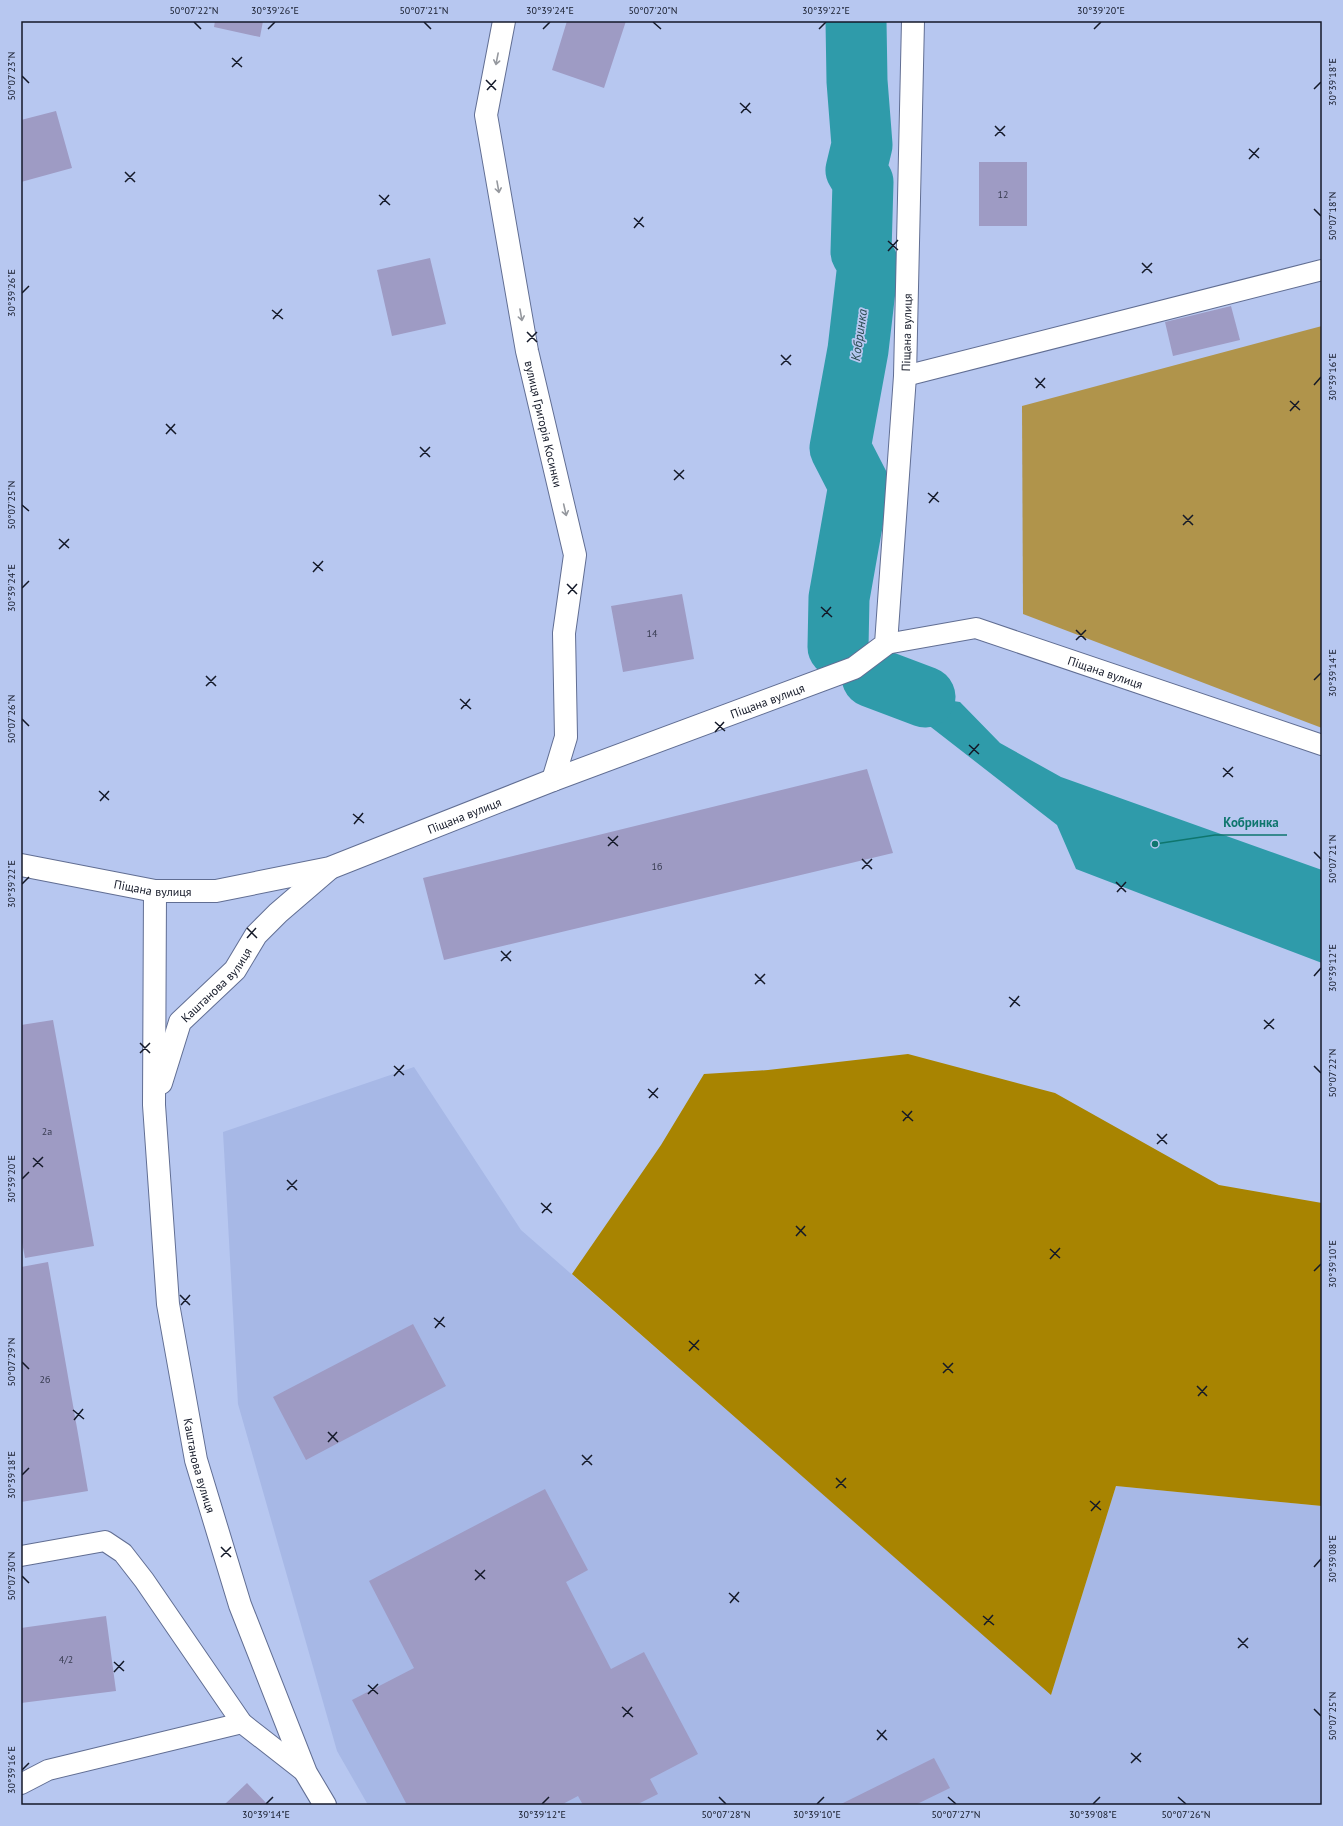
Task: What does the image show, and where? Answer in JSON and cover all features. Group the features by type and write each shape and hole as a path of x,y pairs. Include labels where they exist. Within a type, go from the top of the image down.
{"street":[{"name":"вулиця Григорія Косинки","path":"504,21 486,114 527,351 575,555 564,633 566,738 553,780"},
{"name":"Піщана вулиця","path":"21,865 155,891 216,891 330,868 553,780 854,668 886,644 906,376 914,21"},
{"name":"Каштанова вулиця","path":"154,1105 180,1022 235,970 256,935 278,913 330,868"},
{"name":"Каштанова вулиця","path":"155,891 154,1105 168,1304 196,1460 240,1605 306,1773 325,1805"}],"lane":[{"path":"906,376 1322,270"},
{"name":"Піщана вулиця","path":"886,644 976,628 1322,745"},
{"path":"21,1556 105,1541 123,1553 144,1580 242,1723 306,1773"},
{"path":"21,1784 48,1770 242,1723"}],"shaded area":[{"path":"1322,326 1322,728 1023,614 1022,406"},
{"path":"925,697 960,702 1000,743 1061,777 1322,870 1322,963 1076,869 1057,825 927,724"},
{"path":"908,1054 1055,1093 1219,1185 1322,1203 1322,1506 1116,1486 1051,1695 572,1274 661,1145 704,1074 768,1070"},
{"path":"414,1067 521,1230 1051,1694 1116,1486 1322,1506 1322,1805 368,1805 337,1751 238,1404 223,1132"}],"building":[{"path":"215,21 263,21 260,37 214,27"},
{"path":"567,21 626,21 604,88 552,70"},
{"path":"56,111 72,168 21,182 21,120"},
{"path":"979,162 1027,162 1027,226 979,226"},
{"path":"430,258 446,324 392,336 377,270"},
{"path":"1231,306 1240,340 1173,356 1165,322"},
{"path":"682,594 694,659 623,672 611,606"},
{"path":"867,769 893,853 444,960 423,878"},
{"path":"53,1020 94,1246 25,1258 21,1237 21,1025"},
{"path":"48,1262 88,1491 21,1502 21,1267"},
{"path":"413,1324 446,1386 306,1460 273,1397"},
{"path":"545,1489 588,1570 566,1582 611,1669 644,1652 698,1754 650,1779 658,1794 636,1805 583,1805 578,1796 561,1805 407,1805 352,1700 414,1668 369,1581"},
{"path":"106,1616 116,1691 21,1703 21,1628"},
{"path":"934,1758 950,1788 915,1805 839,1805"},
{"path":"247,1783 268,1805 224,1805"}],"waterway":[{"name":"Кобринка","path":"838,647 839,598 859,485 840,448 858,350 868,264 861,252 863,182 856,170 862,145 857,81 856,21"},
{"name":"Кобринка","path":"872,677 925,697"}],"place":[{"name":"Кобринка","path":"1155,844"}]}
